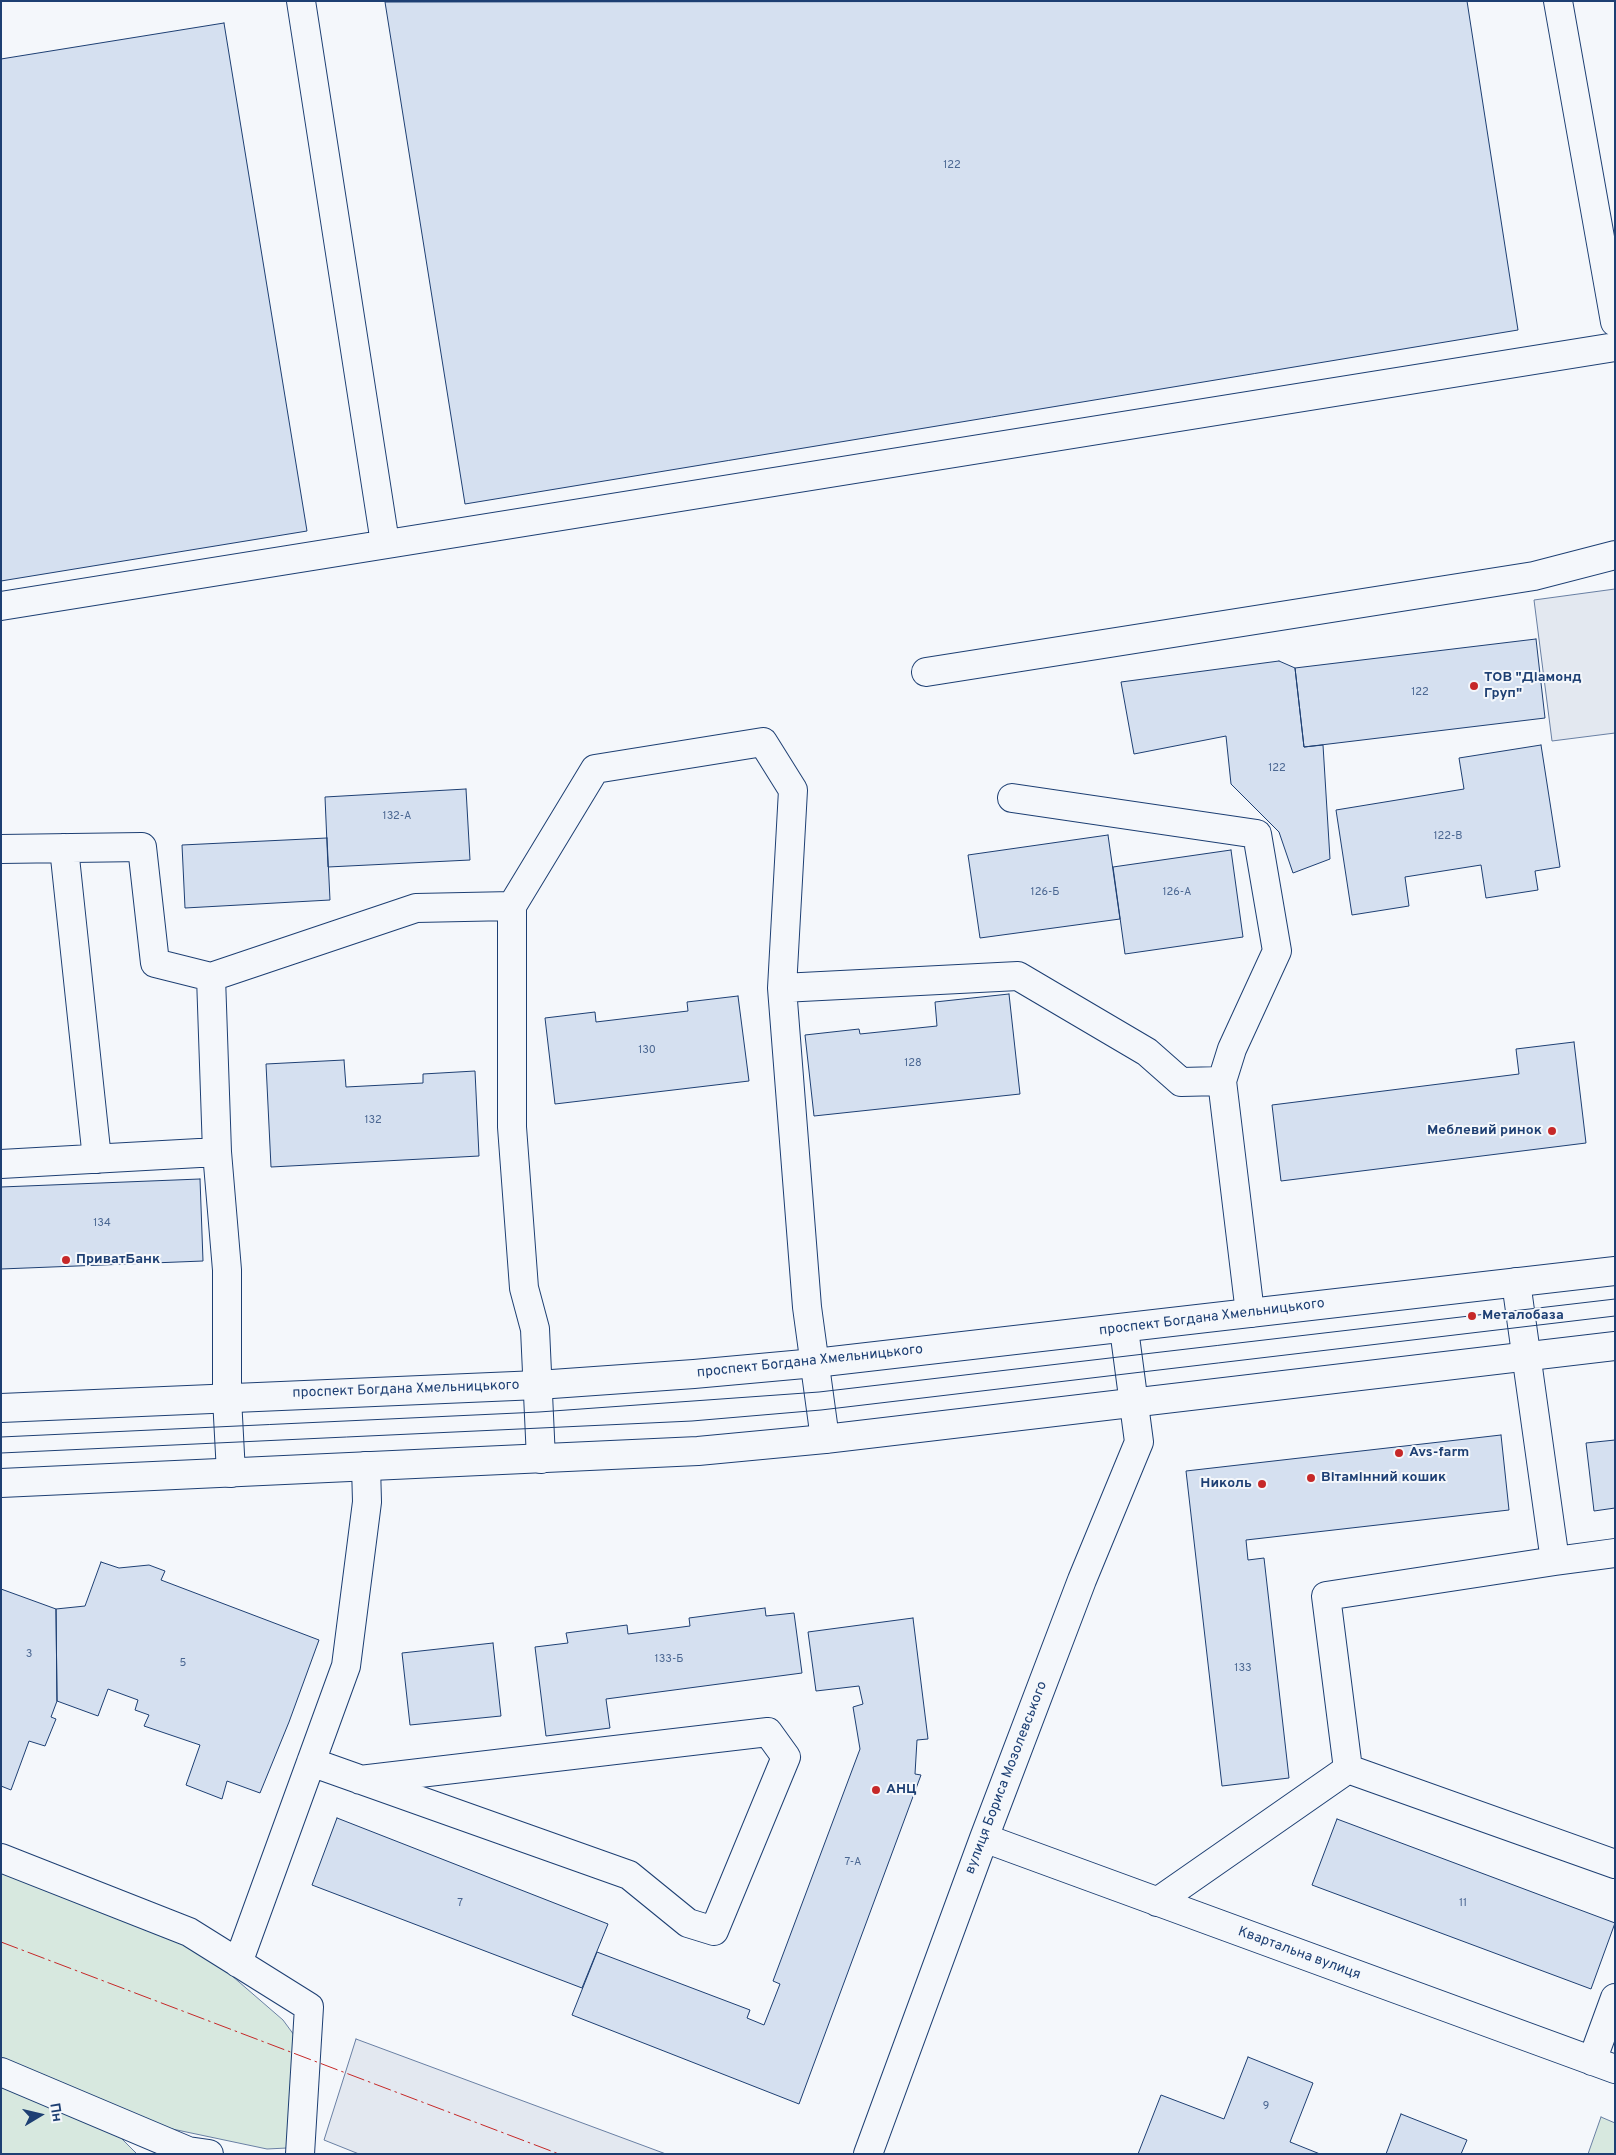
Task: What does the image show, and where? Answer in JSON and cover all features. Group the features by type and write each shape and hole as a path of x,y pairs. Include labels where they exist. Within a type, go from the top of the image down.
{"main road":[{"path":"301,1 385,543"},
{"path":"1558,1 1615,322"},
{"path":"1,606 1615,347"},
{"path":"926,672 1534,576 1615,555"},
{"path":"542,1459 535,1329 524,1288 512,1127 512,906 595,770 763,742 793,790 782,988 808,1307 825,1438"},
{"path":"1012,798 1257,834 1277,951 1232,1049 1222,1082 1250,1314"},
{"path":"1,849 142,847 155,963 211,977 416,908 512,906"},
{"path":"64,848 97,1158"},
{"path":"782,988 1018,976 1148,1052 1181,1082 1222,1082"},
{"path":"211,977 217,1152 226,1270 227,1398 231,1473"},
{"path":"1,1164 217,1152"},
{"name":"проспект Богдана Хмельницького","path":"1,1408 538,1385 815,1363 1615,1271"},
{"path":"1516,1282 1555,1561"},
{"name":"вулиця Бориса Мозолевського","path":"868,2154 984,1838 1082,1580 1139,1442 1124,1328"},
{"path":"1,1483 542,1459 698,1450 825,1438 1134,1403 1615,1346"},
{"path":"238,1963 346,1666 367,1502 366,1466"},
{"path":"1348,1769 1326,1596 1555,1561 1615,1554"},
{"path":"311,1762 360,1780 628,1875 688,1923 714,1931 786,1757 768,1732 360,1780"},
{"path":"1348,1769 1615,1864"},
{"path":"1157,1902 1348,1769"},
{"name":"Квартальна вулиця","path":"984,1838 1603,2065"},
{"path":"1,1858 189,1932 308,2007 300,2154"},
{"path":"1603,2065 1615,1998"},
{"path":"1,2072 194,2153"}],"shaded area":[{"path":"1615,589 1615,733 1552,741 1534,600"},
{"path":"1,1871 184,1942 224,1969 283,2020 294,2035 287,2148 267,2149 158,2126 1,2062"},
{"path":"356,2039 666,2154 359,2154 324,2140"},
{"path":"1,2084 117,2134 137,2154 1,2154"},
{"path":"1601,2117 1615,2123 1615,2154 1588,2154"}],"building":[{"path":"1467,1 1518,330 465,504 385,2"},
{"path":"224,23 307,531 1,581 1,59"},
{"path":"1536,639 1545,718 1304,747 1295,668"},
{"path":"1279,661 1295,668 1304,747 1323,745 1330,859 1293,873 1279,832 1231,784 1226,736 1134,754 1121,682"},
{"path":"1541,745 1560,867 1535,871 1538,890 1486,898 1481,865 1405,877 1409,906 1352,915 1336,810 1464,789 1459,758"},
{"path":"466,789 470,860 328,867 325,797"},
{"path":"1108,835 1120,919 980,938 968,855"},
{"path":"327,838 330,900 185,908 182,845"},
{"path":"1231,850 1243,937 1125,954 1113,867"},
{"path":"1009,994 1020,1094 814,1116 805,1035 859,1029 860,1034 937,1026 935,1002"},
{"path":"738,996 749,1081 555,1104 545,1018 595,1012 596,1022 688,1011 687,1002"},
{"path":"1574,1042 1586,1143 1281,1181 1272,1105 1519,1074 1516,1049"},
{"path":"344,1060 346,1087 423,1083 423,1074 475,1071 479,1156 271,1167 266,1064"},
{"path":"200,1179 203,1261 1,1269 1,1187"},
{"path":"1501,1435 1509,1510 1246,1540 1248,1560 1264,1558 1289,1778 1222,1786 1186,1471"},
{"path":"1615,1440 1615,1508 1594,1511 1586,1443"},
{"path":"101,1562 119,1568 149,1565 165,1571 161,1580 319,1640 289,1722 260,1793 227,1781 222,1799 186,1785 200,1745 144,1726 149,1715 135,1710 138,1700 108,1689 98,1716 57,1701 56,1609 85,1606"},
{"path":"1,1589 56,1609 57,1701 51,1717 56,1719 45,1746 29,1741 11,1790 1,1786"},
{"path":"765,1608 766,1616 794,1613 802,1673 606,1699 610,1728 546,1736 535,1647 568,1643 566,1633 627,1625 628,1634 690,1626 689,1618"},
{"path":"913,1618 928,1739 917,1740 915,1774 921,1775 799,2104 572,2015 597,1952 750,2010 747,2018 764,2025 780,1984 773,1981 860,1749 853,1707 863,1704 859,1686 816,1691 808,1632"},
{"path":"493,1643 501,1716 410,1725 402,1653"},
{"path":"337,1818 608,1924 582,1988 312,1885"},
{"path":"1337,1819 1615,1923 1591,1989 1312,1885"},
{"path":"1248,2057 1313,2083 1290,2142 1320,2154 1138,2154 1161,2095 1224,2119"},
{"path":"1401,2114 1467,2140 1461,2154 1386,2154"}],"tram line":[{"path":"1,1437 539,1412 819,1392 1615,1299"},
{"path":"1,1453 692,1421 821,1410 1615,1316"}],"power":[{"path":"1,1942 559,2154"}],"place":[{"name":"ТОВ \"Діамонд Груп\"","path":"1474,686"},
{"name":"Меблевий ринок","path":"1552,1131"},
{"name":"ПриватБанк","path":"66,1260"},
{"name":"Металобаза","path":"1472,1316"},
{"name":"Avs-farm","path":"1399,1453"},
{"name":"Вітамінний кошик","path":"1311,1478"},
{"name":"Николь","path":"1262,1484"},
{"name":"АНЦ","path":"876,1790"}]}
